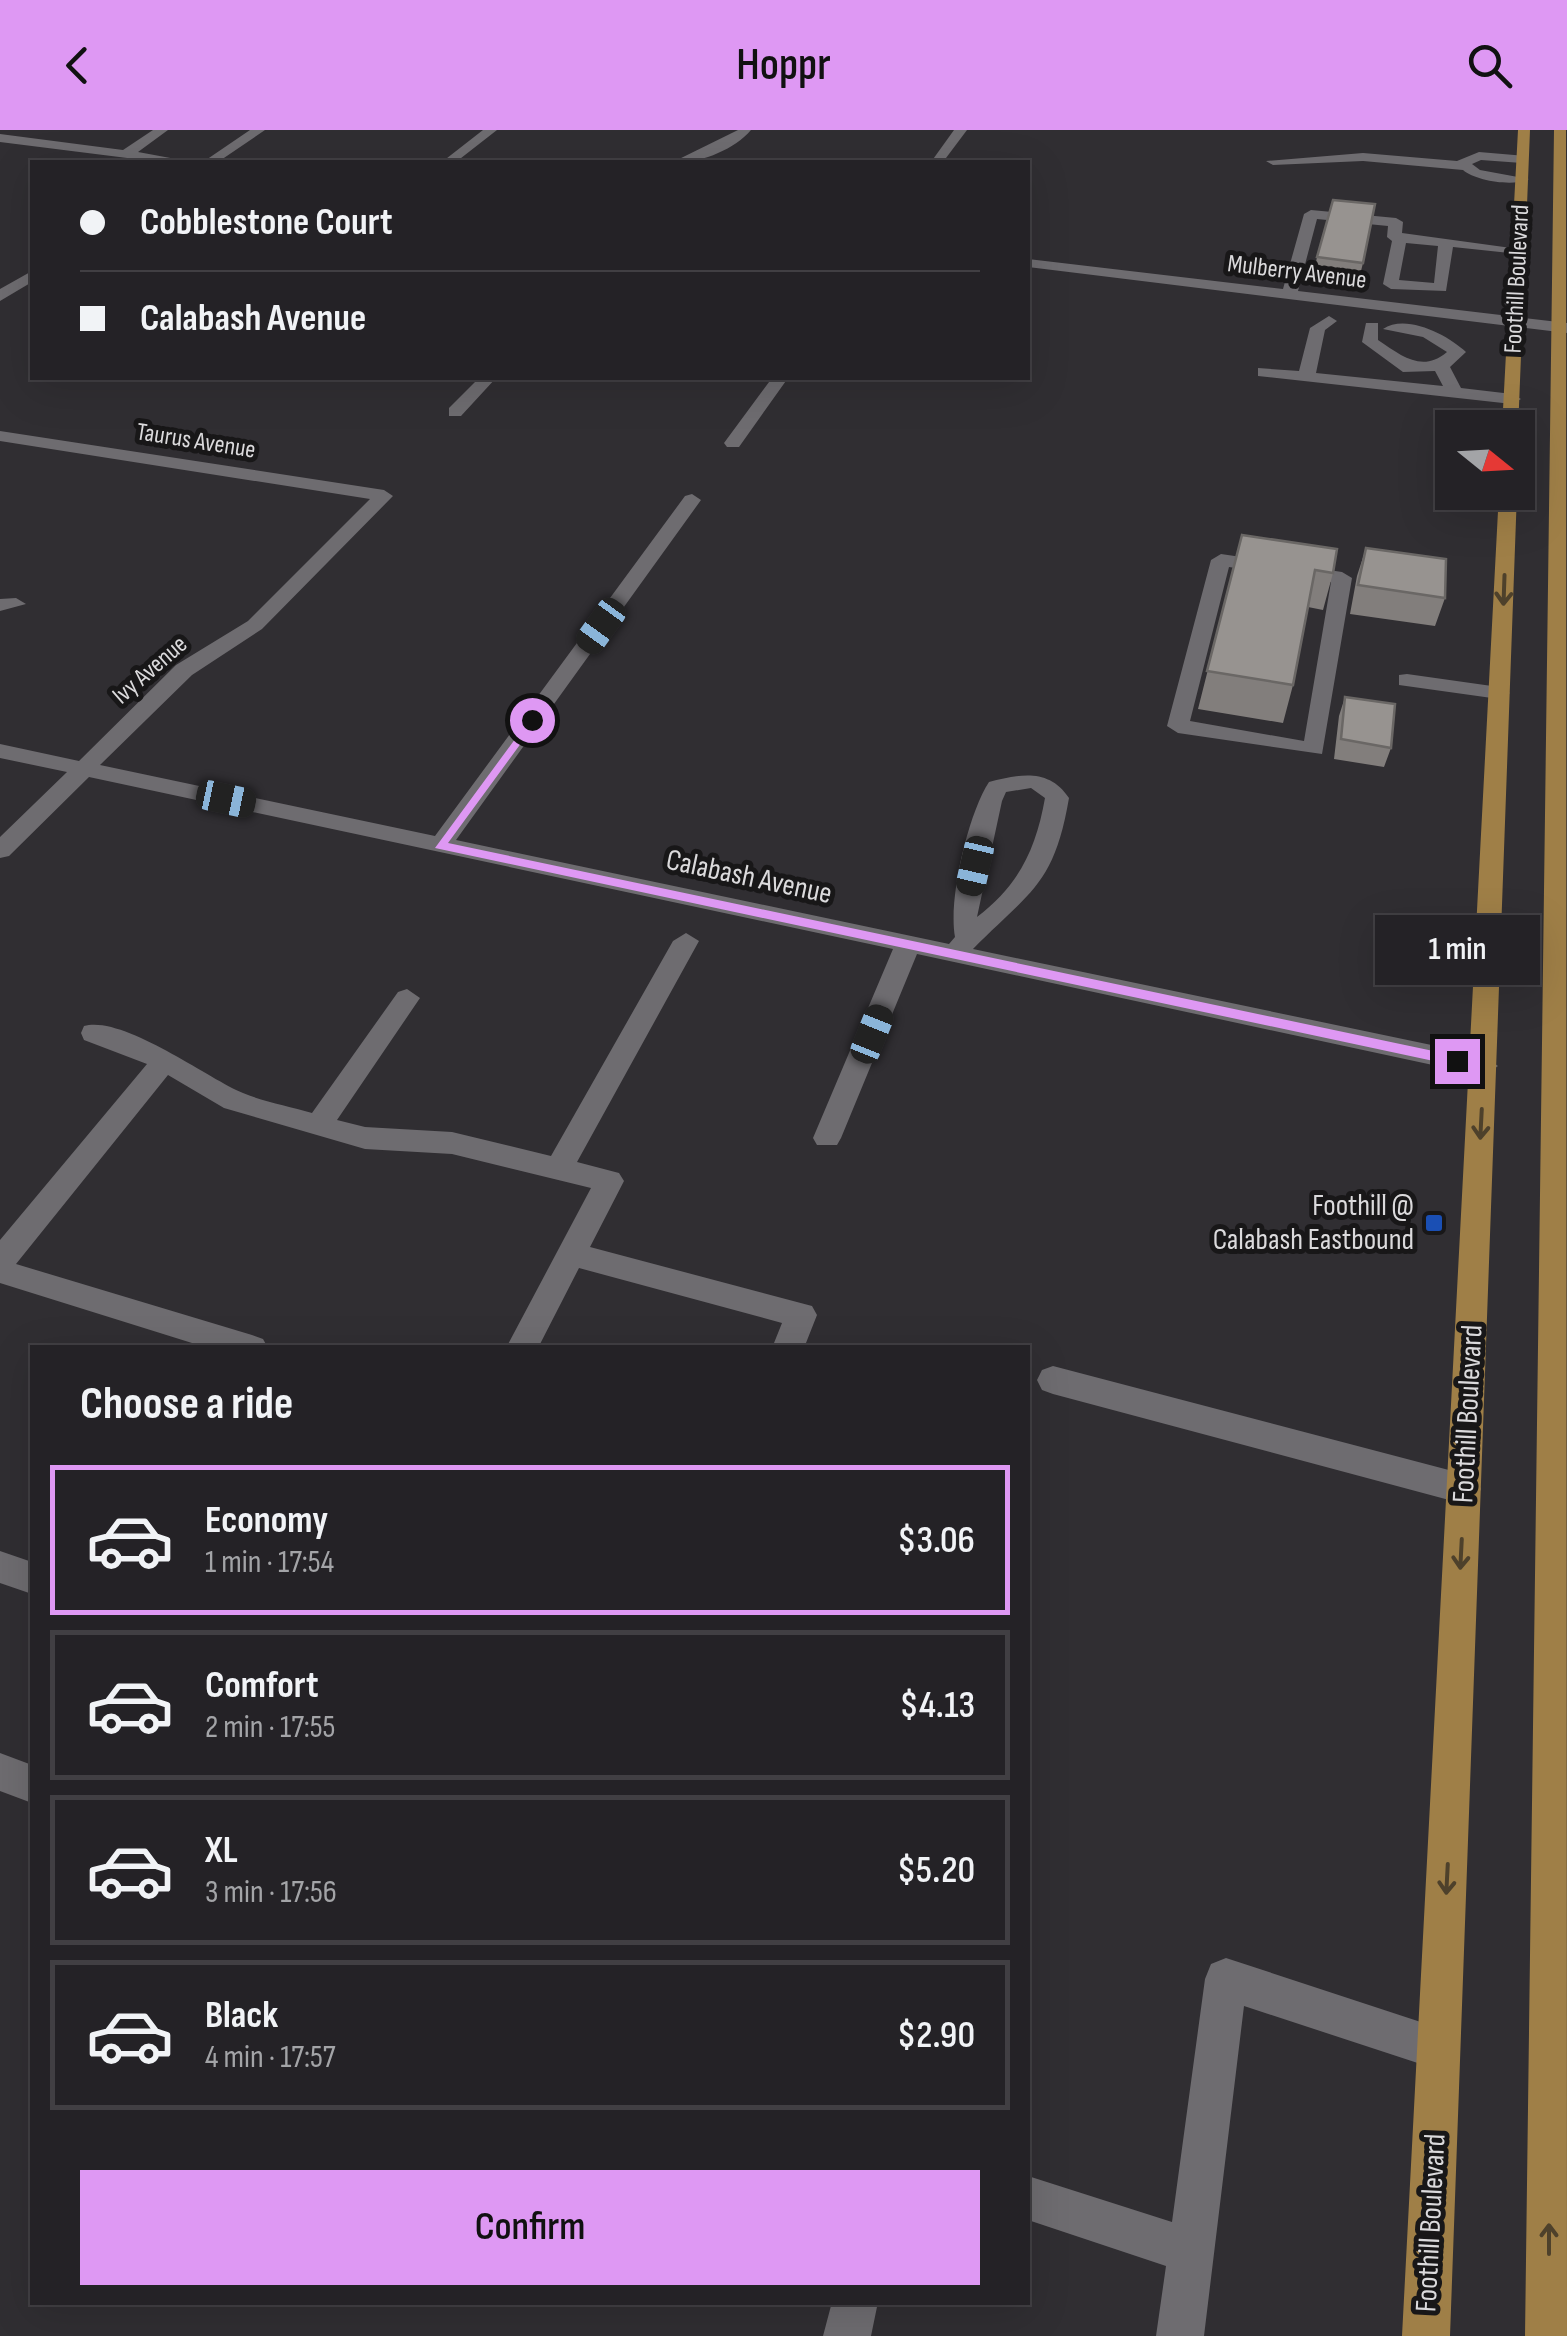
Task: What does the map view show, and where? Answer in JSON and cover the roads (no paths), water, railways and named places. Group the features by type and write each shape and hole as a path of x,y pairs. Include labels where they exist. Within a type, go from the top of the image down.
{"main road":[{"name":"Foothill Boulevard","path":"1511,410 1524,130"},
{"name":"Foothill Boulevard","path":"1548,2336 1564,329 1560,130"},
{"name":"Foothill Boulevard","path":"1426,2336 1507,510"}],"street":[{"path":"126,154 162,130"},
{"path":"213,160 259,130"},
{"path":"451,160 490,130"},
{"path":"685,160 734,140 745,130"},
{"path":"938,160 961,130"},
{"path":"55,145 73,132 120,137 101,150"},
{"path":"0,138 171,160"},
{"path":"1273,161 1363,156 1464,166 1476,174 1522,180"},
{"path":"1464,166 1465,160 1474,157 1522,160"},
{"path":"1290,296 1311,214 1396,222 1394,238 1519,250"},
{"path":"1384,308 1400,238"},
{"path":"1391,284 1441,288 1446,243"},
{"name":"Mulberry Avenue","path":"1030,263 1564,329"},
{"path":"0,296 30,277"},
{"path":"1306,378 1318,328 1350,324 1427,333 1458,352 1440,366 1409,368 1370,342 1350,324 1333,302"},
{"path":"1268,354 1262,378 1306,378 1512,399"},
{"path":"1440,366 1455,392"},
{"path":"455,412 486,380"},
{"path":"732,444 779,380"},
{"name":"Taurus Avenue","path":"0,436 384,496"},
{"name":"Ivy Avenue","path":"0,851 184,670 255,625 384,496"},
{"path":"440,845 692,500"},
{"path":"1221,560 1342,578 1334,629 1314,749 1178,726 1221,560"},
{"path":"1406,680 1499,693"},
{"name":"Calabash Avenue","path":"0,751 908,944 961,945 1484,1066"},
{"path":"1016,782 1050,787 1057,798 1052,831 1024,889 961,945 964,912 990,802 998,787 1016,782"},
{"path":"558,1170 686,941"},
{"path":"827,1138 908,944"},
{"path":"318,1125 407,998"},
{"path":"94,1033 164,1060 234,1101 366,1138 452,1143 608,1181 524,1345"},
{"path":"0,1261 164,1060"},
{"path":"570,1254 801,1315 789,1345"},
{"path":"0,1271 242,1345"},
{"path":"1052,1380 1464,1489"},
{"path":"0,1567 30,1577"},
{"path":"0,1772 30,1783"},
{"path":"1180,2336 1226,1979 1439,2049"},
{"path":"1030,2199 1190,2251"},
{"path":"847,2336 854,2305"}],"place":[{"name":"Foothill @ Calabash Eastbound","path":"1434,1223"}]}
